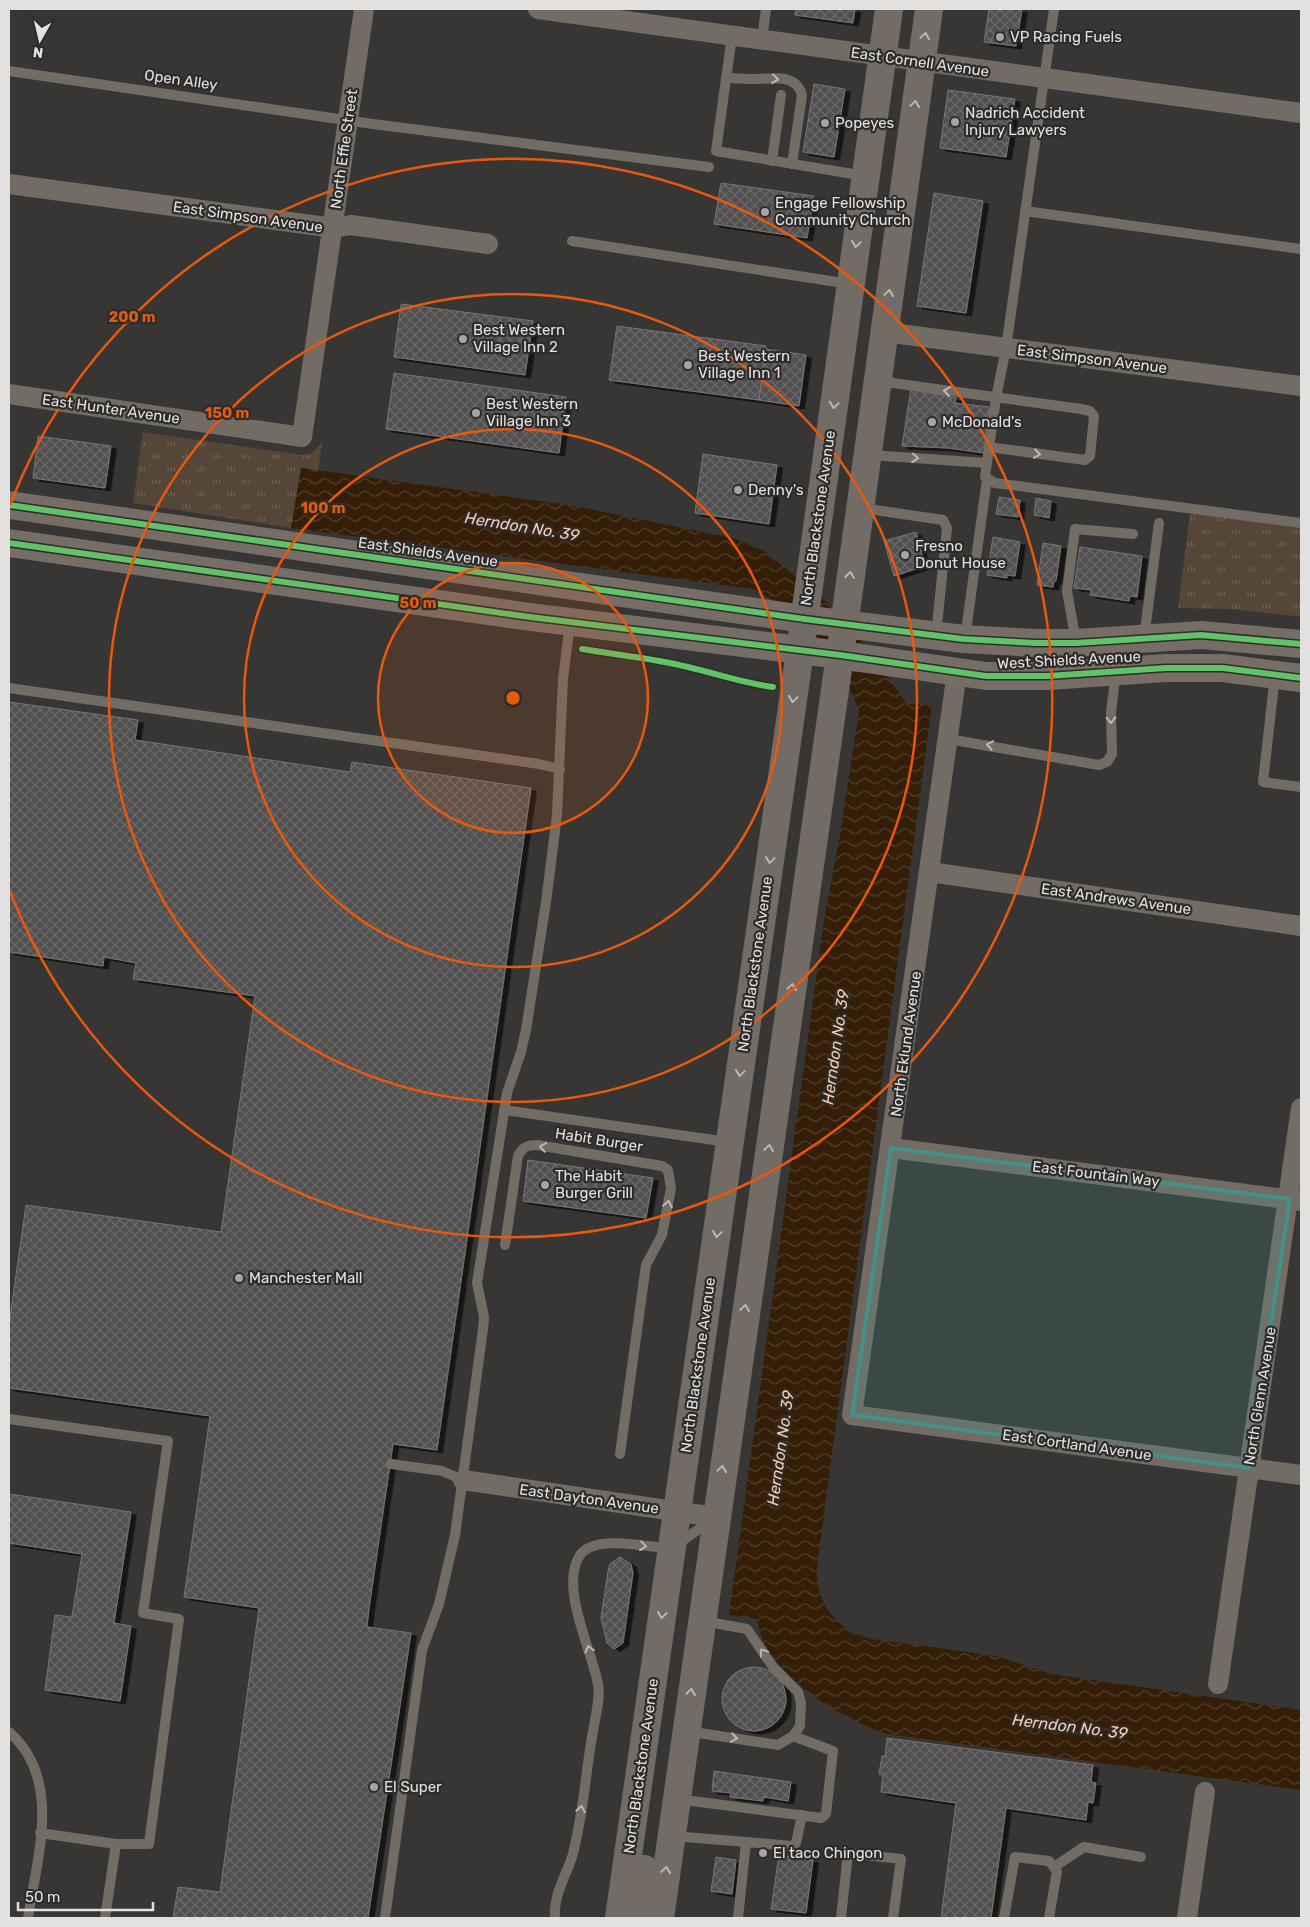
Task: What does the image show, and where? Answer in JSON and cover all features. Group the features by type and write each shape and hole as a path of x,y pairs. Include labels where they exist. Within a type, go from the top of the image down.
{"main road":[{"name":"North Blackstone Avenue","path":"619,1918 800,651 889,9"},
{"path":"660,1918 715,1517 840,655 866,454 929,9"},
{"name":"East Shields Avenue","path":"9,505 844,624"},
{"path":"9,543 570,622 840,655"},
{"name":"West Shields Avenue","path":"844,624 936,636 1036,644 1200,635 1301,644"},
{"name":"West Shields Avenue","path":"840,655 986,676 1039,676 1116,671 1223,668 1288,676"},
{"path":"638,1918 647,1844 644,1745"}],"street":[{"name":"North Effie Street","path":"302,437 334,228 364,9"},
{"name":"East Cornell Avenue","path":"538,9 1301,113"},
{"name":"East Simpson Avenue","path":"9,184 334,228 351,225 488,244"},
{"name":"East Simpson Avenue","path":"884,332 1301,386"},
{"name":"East Hunter Avenue","path":"9,394 302,437"},
{"name":"North Eklund Avenue","path":"852,1415 957,672"},
{"name":"East Andrews Avenue","path":"930,872 1301,926"},
{"name":"North Glenn Avenue","path":"1218,1684 1249,1468 1296,1200 1301,1108"},
{"name":"East Fountain Way","path":"891,1148 1296,1200"},
{"name":"East Cortland Avenue","path":"852,1415 1301,1475"},
{"name":"East Dayton Avenue","path":"463,1480 715,1517"},
{"path":"1187,1918 1205,1792"}],"lane":[{"path":"762,40 766,9"},
{"path":"1054,9 1006,348 996,398 984,478 996,483 1301,523"},
{"path":"732,36 716,151 866,177"},
{"name":"Open Alley","path":"9,71 709,167"},
{"path":"726,78 755,79 770,77 793,81 800,86 802,94 792,164"},
{"path":"772,161 781,95"},
{"path":"1025,211 1301,249"},
{"path":"572,241 851,284"},
{"path":"877,381 1090,411 1094,416 1095,422 1090,456 1085,460 989,447"},
{"path":"866,454 987,463"},
{"path":"965,639 987,479"},
{"path":"859,508 943,520 945,523 947,528 936,636"},
{"path":"1144,639 1159,523"},
{"path":"1076,643 1067,591 1075,528 1133,534"},
{"path":"385,1918 422,1650 439,1604 455,1534 483,1329 484,1317 477,1283 507,1093 516,1069 526,1030 551,868 560,769 563,679 570,622"},
{"path":"948,739 1099,765 1107,762 1112,754 1111,712 1116,671"},
{"path":"1288,676 1263,782 1301,787"},
{"path":"9,688 529,762 560,769"},
{"path":"504,1110 730,1143"},
{"name":"Habit Burger","path":"506,1245 518,1156 521,1150 528,1145 662,1166 668,1170 671,1188 662,1235 646,1265 620,1454"},
{"path":"9,1418 168,1442 144,1614 179,1619 149,1844 116,1844 40,1833"},
{"path":"391,1464 442,1471 463,1480"},
{"path":"554,1918 555,1899 572,1857 581,1813 598,1686 575,1601 574,1576 580,1554 598,1544 612,1543 671,1549 715,1517"},
{"path":"686,1731 778,1745 793,1736 800,1726 801,1703 798,1692 773,1667 747,1629 701,1621"},
{"path":"9,1732 28,1755 39,1778 43,1811 28,1918"},
{"path":"676,1799 822,1818 826,1814 834,1751 793,1736"},
{"path":"671,1836 792,1846 796,1844 802,1815"},
{"path":"738,1918 746,1842"},
{"path":"105,1918 116,1844"},
{"path":"1054,1867 1084,1847 1141,1857"},
{"path":"841,1918 848,1853 901,1859 892,1918"},
{"path":"1004,1918 1015,1857 1049,1861 1057,1871 1049,1918"}],"highlighted area":[{"path":"891,1148 1290,1199 1249,1468 852,1415"}],"green space":[{"path":"143,432 303,455 310,454 322,443 318,470 301,468 291,528 133,503"},
{"path":"1190,513 1301,528 1301,617 1229,609 1178,608"}],"water":[{"name":"Herndon No. 39","path":"301,468 569,505 733,538 766,552 845,617 907,704 932,705 817,1566 820,1592 830,1613 838,1622 859,1635 872,1639 997,1656 1051,1674 1301,1710 1301,1790 886,1734 835,1710 804,1689 778,1663 767,1648 756,1619 729,1615 824,920 840,835 859,710 845,678 815,634 776,602 753,589 291,528"}],"building":[{"path":"796,9 855,9 853,23 795,15"},
{"path":"989,9 1022,9 1016,46 984,42"},
{"path":"814,84 845,89 834,157 803,152"},
{"path":"948,90 1015,99 1006,157 940,148"},
{"path":"721,183 814,196 807,238 714,224"},
{"path":"934,193 983,201 966,313 917,306"},
{"name":"Best Western Village Inn 2","path":"401,304 533,321 525,375 394,357"},
{"name":"Best Western Village Inn 1","path":"617,326 766,346 759,400 609,380"},
{"path":"766,349 806,355 799,406 759,400"},
{"name":"Best Western Village Inn 3","path":"394,373 566,397 559,453 386,429"},
{"path":"911,389 956,398 955,403 989,407 984,453 948,448 902,446"},
{"path":"38,436 111,446 105,488 33,478"},
{"path":"703,454 777,465 769,524 695,513"},
{"path":"999,497 1020,500 1018,517 996,514"},
{"path":"1036,498 1051,501 1049,518 1034,515"},
{"path":"916,532 925,566 894,576 884,541"},
{"path":"993,537 1020,542 1015,576 1007,575 1007,578 987,575"},
{"path":"1043,543 1061,546 1056,581 1054,581 1053,587 1037,585"},
{"path":"1080,547 1142,556 1137,597 1130,596 1129,601 1090,595 1091,590 1074,588"},
{"name":"Manchester Mall","path":"9,702 138,720 135,740 350,772 352,762 531,788 437,1450 393,1444 369,1608 367,1627 411,1633 368,1918 173,1918 178,1887 220,1892 259,1608 184,1597 210,1416 9,1388 9,1324 26,1205 221,1232 255,996 133,979 136,963 104,957 103,966 9,952"},
{"path":"528,1160 653,1178 646,1218 523,1201"},
{"path":"9,1494 131,1512 114,1623 131,1626 120,1701 45,1690 55,1615 72,1617 82,1554 9,1543"},
{"path":"620,1557 631,1564 633,1573 623,1643 614,1649 607,1643 601,1618 610,1564"},
{"path":"754,1667 772,1673 780,1681 786,1699 780,1717 772,1725 754,1731 736,1725 728,1717 722,1699 728,1681 736,1673"},
{"path":"887,1738 1093,1765 1091,1782 1096,1783 1093,1803 1088,1802 1086,1820 1006,1808 991,1918 941,1918 956,1803 881,1792 883,1775 879,1774 882,1756 885,1756"},
{"path":"714,1771 791,1782 788,1801 764,1797 763,1801 730,1797 731,1793 712,1791"},
{"path":"779,1855 813,1860 806,1913 771,1909"},
{"path":"716,1857 736,1860 732,1894 711,1891"}],"cycle path":[{"path":"9,505 804,619 963,639 1076,643 1201,635 1301,644"},
{"path":"9,543 530,617 840,655 986,676 1048,676 1166,668 1223,668 1301,678"},
{"path":"582,649 662,661 740,681 773,687"}],"place":[{"name":"VP Racing Fuels","path":"1000,37"},
{"name":"Nadrich Accident Injury Lawyers","path":"955,122"},
{"name":"Popeyes","path":"825,123"},
{"name":"Engage Fellowship Community Church","path":"765,212"},
{"name":"Best Western Village Inn 2","path":"463,339"},
{"name":"Best Western Village Inn 1","path":"688,365"},
{"name":"Best Western Village Inn 3","path":"476,413"},
{"name":"McDonald's","path":"932,422"},
{"name":"Denny's","path":"738,490"},
{"name":"Fresno Donut House","path":"905,555"},
{"name":"The Habit Burger Grill","path":"545,1185"},
{"name":"Manchester Mall","path":"239,1278"},
{"name":"El Super","path":"374,1787"},
{"name":"El taco Chingon","path":"763,1853"}]}
